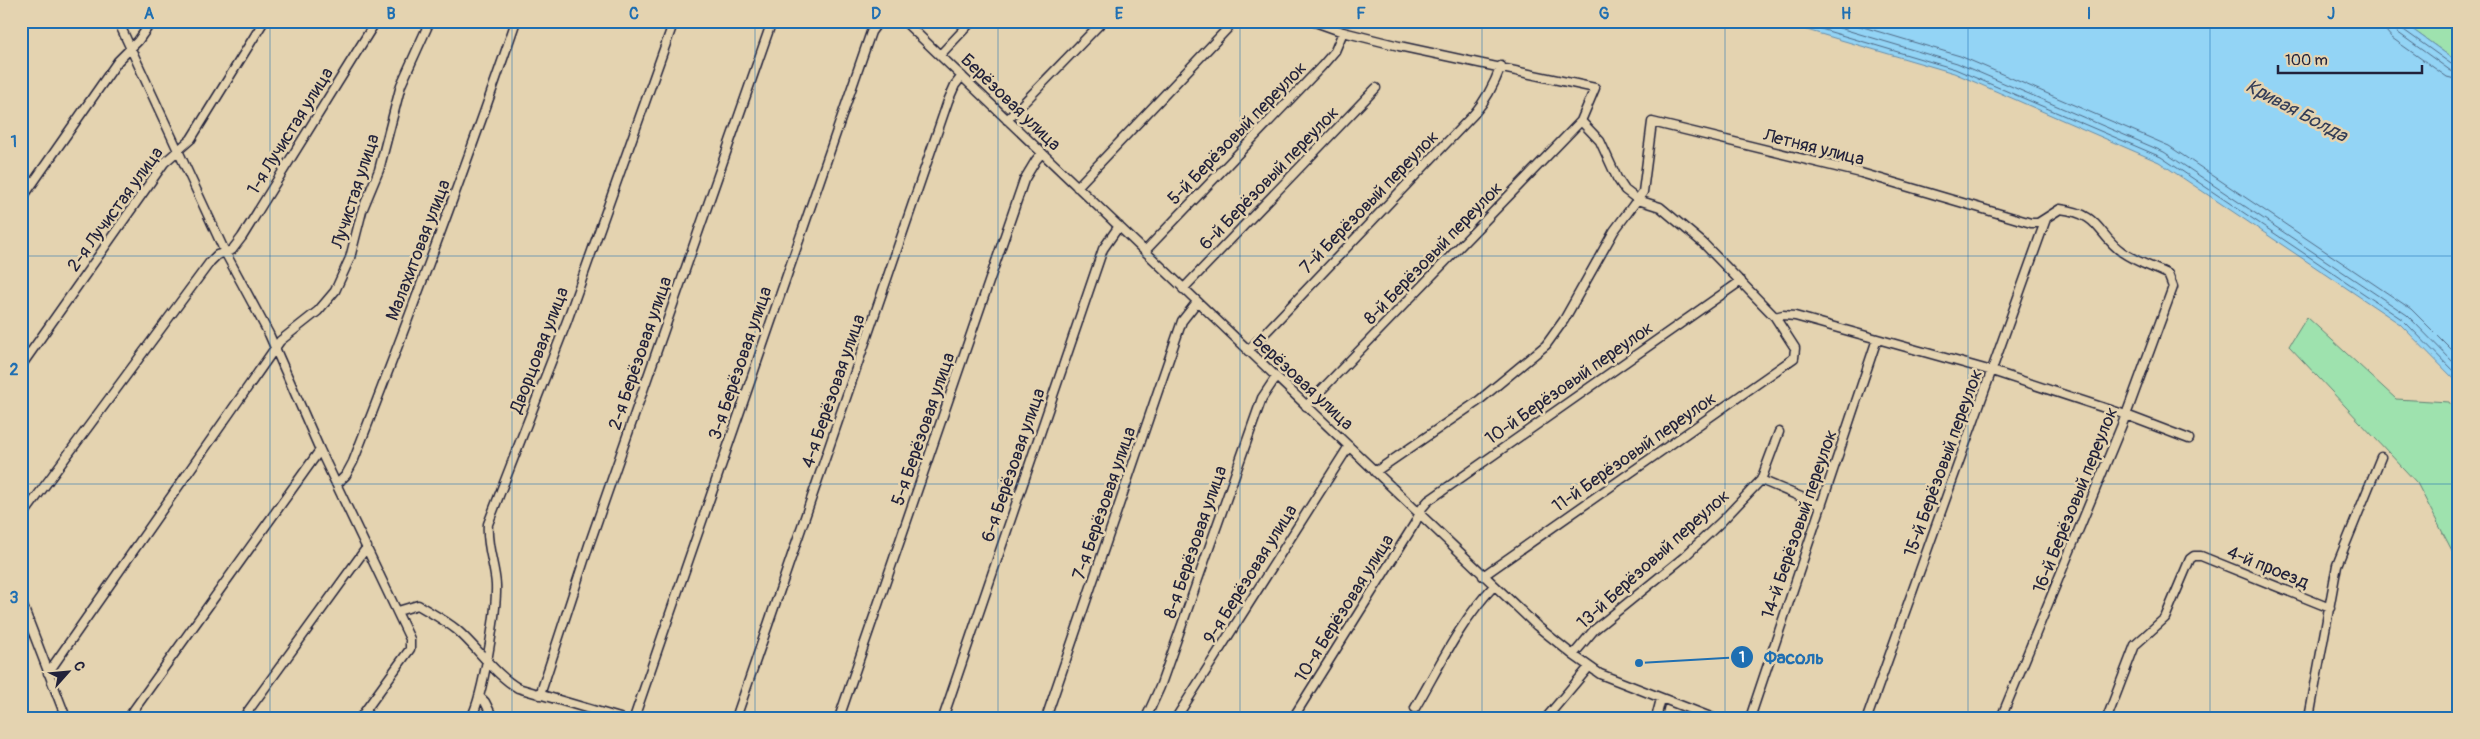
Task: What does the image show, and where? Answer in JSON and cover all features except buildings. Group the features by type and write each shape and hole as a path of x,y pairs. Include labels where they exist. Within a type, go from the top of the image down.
{"street":[{"path":"118,21 225,252 275,349 320,450 410,639 410,649 360,718"},
{"path":"21,200 118,61 152,21"},
{"name":"2-я Лучистая улица","path":"21,366 164,163 192,139 264,21"},
{"name":"1-я Лучистая улица","path":"21,518 210,262 217,255 232,250 242,238 376,21"},
{"name":"Лучистая улица","path":"48,673 275,349 287,334 318,310 335,291 350,258 362,212 379,170 401,85 430,21"},
{"name":"Малахитовая улица","path":"337,484 346,475 353,462 472,150 516,21"},
{"name":"Дворцовая улица","path":"472,718 479,696 496,600 496,583 489,549 488,524 567,321 674,21"},
{"name":"2-я Берёзовая улица","path":"540,695 590,545 772,21"},
{"name":"3-я Берёзовая улица","path":"634,718 870,32 879,21"},
{"name":"Берёзовая улица","path":"904,21 1537,626 1589,667 1661,699 1713,718"},
{"path":"940,55 972,21"},
{"path":"1007,120 1102,21"},
{"path":"1312,21 1343,32 1595,88 1582,121 1600,141 1616,178 1625,190 1638,200 1660,207 1676,218 1775,317 1783,314 1795,316 1992,371 2126,415 2189,439"},
{"path":"1077,187 1228,28"},
{"name":"5-й Берёзовый переулок","path":"1145,251 1322,66 1335,51 1343,32"},
{"name":"7-й Берёзовый переулок","path":"1248,351 1486,101 1501,66"},
{"name":"4-я Берёзовая улица","path":"736,718 948,101 954,85 962,76"},
{"name":"6-й Берёзовый переулок","path":"1183,289 1376,88"},
{"name":"8-й Берёзовый переулок","path":"1306,406 1582,121"},
{"name":"Летняя улица","path":"1638,200 1643,192 1646,180 1652,122 1860,173 2032,223 2038,223 2046,219"},
{"name":"5-я Берёзовая улица","path":"839,718 1024,180 1042,153"},
{"path":"1375,472 1477,402 1546,345 1564,320 1614,231 1638,200"},
{"name":"16-й Берёзовый переулок","path":"2001,718 2126,415 2172,291 2173,283 2168,274 2122,252 2113,245 2091,219 2060,209 2046,219"},
{"name":"15-й Берёзовый переулок","path":"1867,718 2046,219"},
{"name":"6-я Берёзовая улица","path":"943,718 1103,249 1118,226"},
{"name":"10-й Берёзовый переулок","path":"1419,513 1428,501 1740,281"},
{"name":"7-я Берёзовая улица","path":"1046,718 1182,321 1196,302"},
{"name":"11-й Берёзовый переулок","path":"1483,576 1794,358 1795,348 1775,317"},
{"name":"14-й Берёзовый переулок","path":"1750,718 1877,339"},
{"name":"8-я Берёзовая улица","path":"1146,718 1160,687 1262,398 1276,377"},
{"name":"13-й Берёзовый переулок","path":"1573,655 1594,630 1684,557 1761,480 1778,432"},
{"name":"9-я Берёзовая улица","path":"1176,718 1349,446"},
{"path":"128,718 320,450"},
{"path":"2309,718 2337,565 2381,457"},
{"path":"1761,480 1820,505"},
{"name":"10-я Берёзовая улица","path":"1293,718 1415,523 1419,513"},
{"path":"243,718 367,547"},
{"name":"4-й проезд","path":"2107,718 2135,645 2165,618 2190,559 2194,556 2201,556 2330,608"},
{"path":"1415,708 1460,631 1477,606 1494,586"},
{"path":"21,601 66,718"},
{"path":"398,611 418,605 458,630 506,682 518,688 620,718"},
{"path":"1546,718 1589,667"},
{"path":"479,696 485,702 492,718"},
{"path":"1656,718 1661,699"}],"green space":[{"path":"2401,21 2450,21 2459,27 2459,63"},
{"path":"2307,317 2396,399 2449,402 2459,417 2459,564 2417,483 2289,346"}],"water":[{"name":"Кривая Болда","path":"1776,21 2401,21 2459,63 2459,384 2400,324 2159,162 1954,73"}],"place":[{"name":"Фасоль","path":"1639,663"}]}
